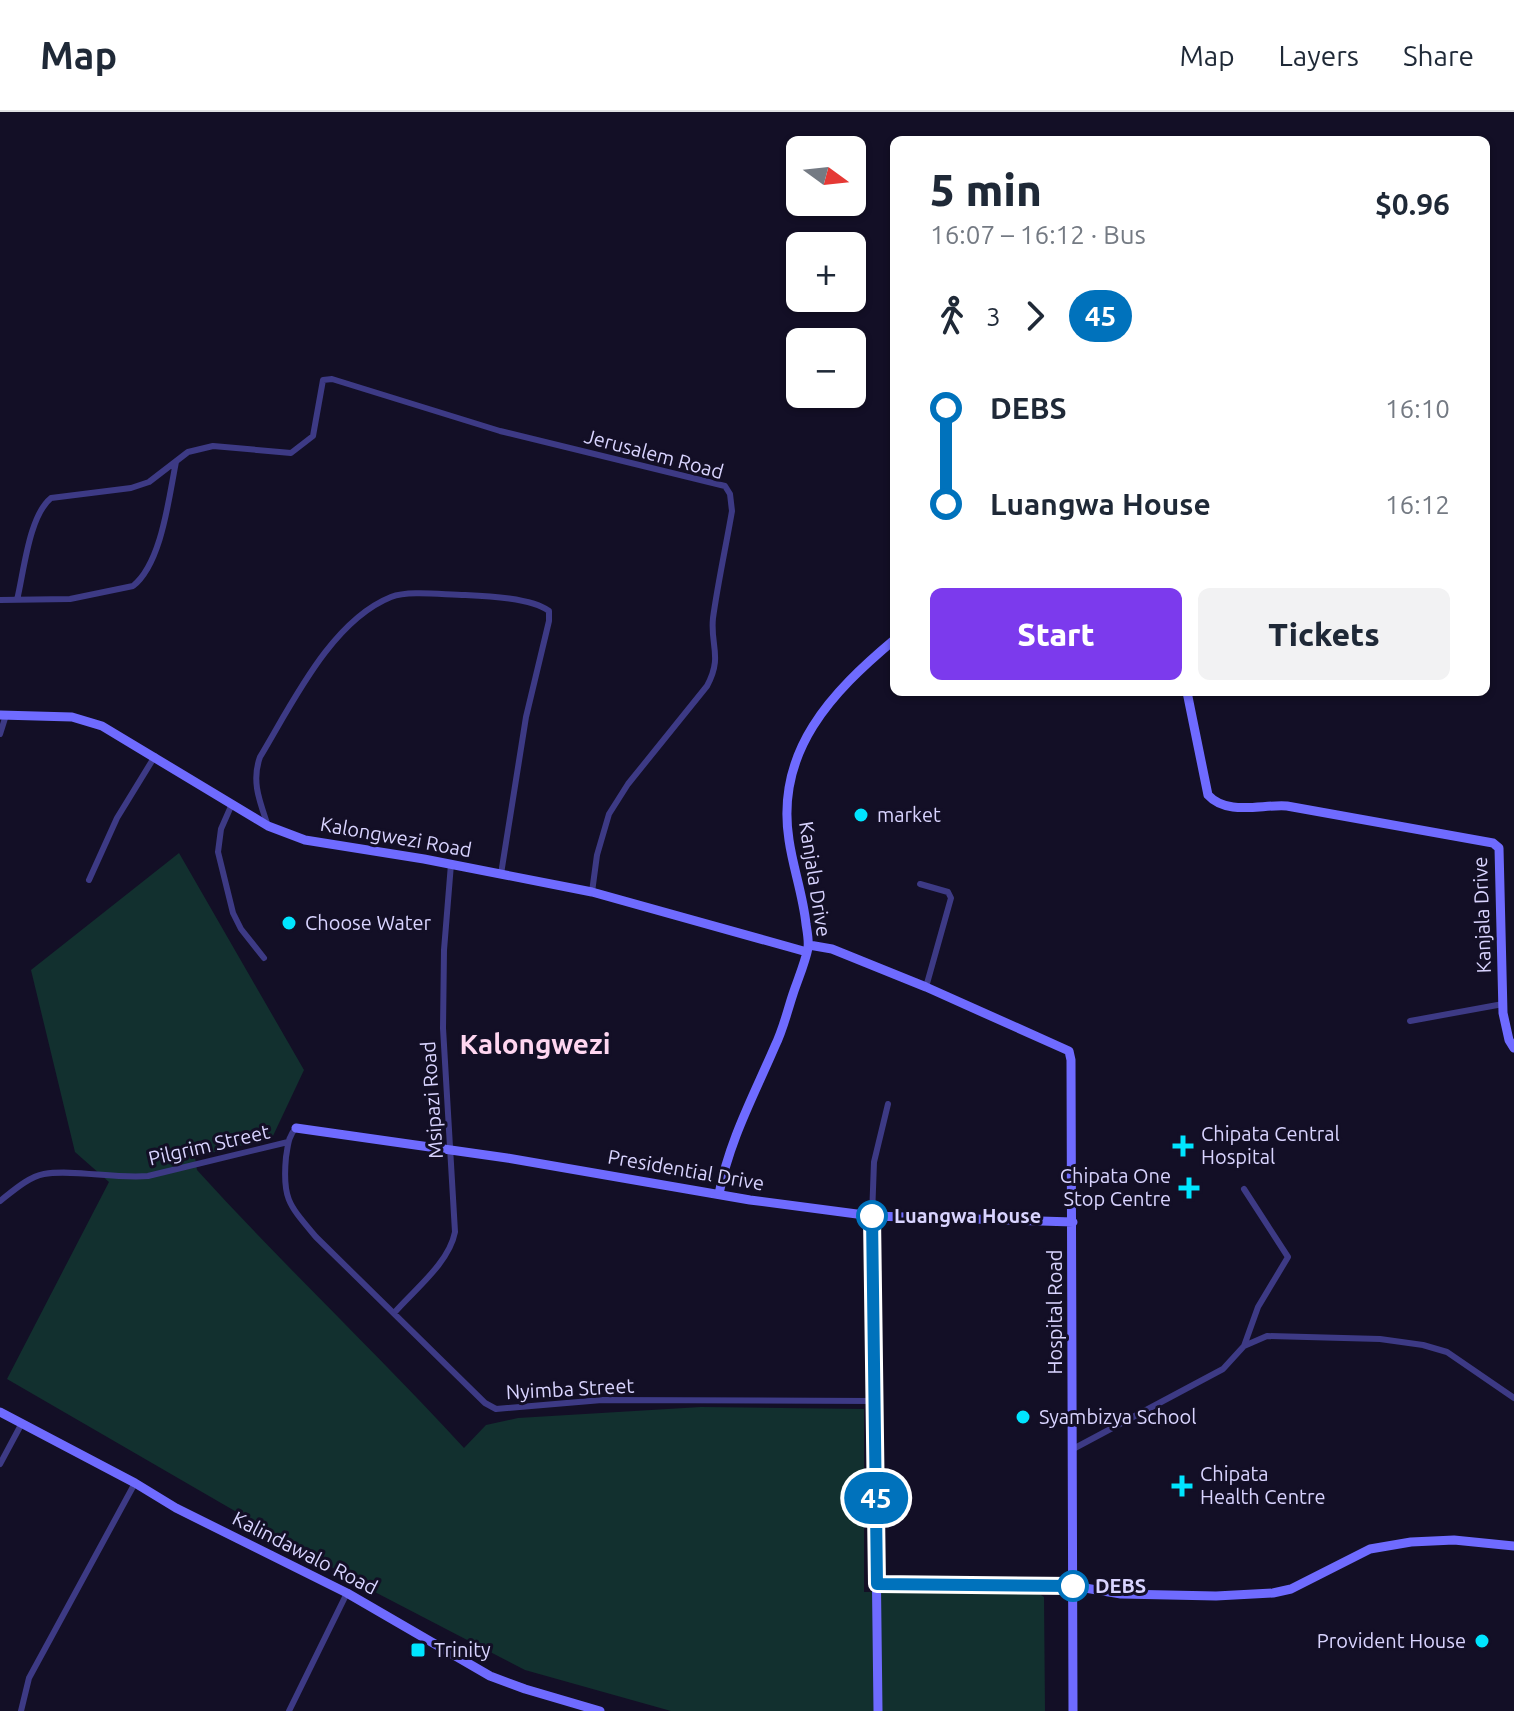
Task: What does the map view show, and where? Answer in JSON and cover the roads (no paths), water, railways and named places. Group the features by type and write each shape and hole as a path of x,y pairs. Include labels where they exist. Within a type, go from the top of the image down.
{"street":[{"name":"Jerusalem Road","path":"176,462 188,452 213,446 291,453 313,436 320,388 323,380 332,379 500,431 725,486 730,494 732,511 713,621 717,662 707,686 628,784 609,814 597,855 592,892"},
{"path":"17,600 35,522 45,502 71,494 106,493 131,488 149,482 176,462"},
{"path":"0,600 70,599 133,586 150,561 164,522 176,462"},
{"path":"268,826 256,786 255,772 260,757 313,669 339,633 369,609 393,596 480,596 540,605 549,611 549,621 526,717 501,874"},
{"name":"Kanjala Drive","path":"719,1194 724,1164 735,1133 777,1042 808,948 802,890 789,840 787,803 794,770 805,737 819,714 838,691 890,644"},
{"name":"Kanjala Drive","path":"1188,696 1208,795 1215,803 1227,807 1287,806 1493,843 1499,848 1503,1004 1509,1040 1514,1048"},
{"path":"0,734 3,715"},
{"name":"Kalongwezi Road","path":"3,715 72,717 87,721 155,756 268,826 305,840 451,864 592,892 808,948"},
{"path":"89,880 117,818 155,756"},
{"path":"232,804 219,840 221,866 233,913 264,958"},
{"name":"Msipazi Road","path":"394,1313 445,1255 453,1244 455,1232 443,986 451,864"},
{"path":"920,884 948,892 951,898 926,987"},
{"name":"Hospital Road","path":"808,948 832,949 1069,1051 1073,1222 1073,1711"},
{"path":"1410,1021 1503,1004"},
{"path":"878,1711 872,1216 874,1162 888,1104"},
{"name":"Presidential Drive","path":"296,1128 451,1149 872,1216 1073,1222"},
{"name":"Nyimba Street","path":"296,1128 288,1141 285,1194 294,1211 316,1237 485,1403 496,1409 602,1400 874,1401"},
{"name":"Pilgrim Street","path":"0,1201 31,1179 45,1174 148,1176 288,1141"},
{"path":"1073,1449 1223,1369 1244,1346 1258,1307 1288,1257 1244,1189"},
{"path":"1244,1346 1267,1336 1289,1335 1380,1339 1423,1345 1447,1352 1514,1398"},
{"name":"Kalindawalo Road","path":"0,1412 176,1508 347,1593 490,1676 600,1711"},
{"path":"0,1464 22,1423"},
{"path":"21,1711 29,1678 135,1483"},
{"path":"877,1584 1073,1586 1121,1594 1216,1596 1273,1593 1291,1589 1370,1549 1411,1542 1454,1540 1514,1546"},
{"path":"289,1711 347,1593"}],"place":[{"name":"market","path":"861,815"},
{"name":"Choose Water","path":"289,923"},
{"name":"Chipata Central Hospital","path":"1183,1146"},
{"name":"Chipata One Stop Centre","path":"1189,1188"},
{"name":"Luangwa House","path":"872,1216"},
{"name":"Syambizya School","path":"1023,1417"},
{"name":"Chipata Health Centre","path":"1182,1486"},
{"name":"DEBS","path":"1073,1586"},
{"name":"Provident House","path":"1482,1641"},
{"name":"Trinity","path":"418,1650"}],"district":[{"name":"Kalongwezi","path":"535,1044"}]}
